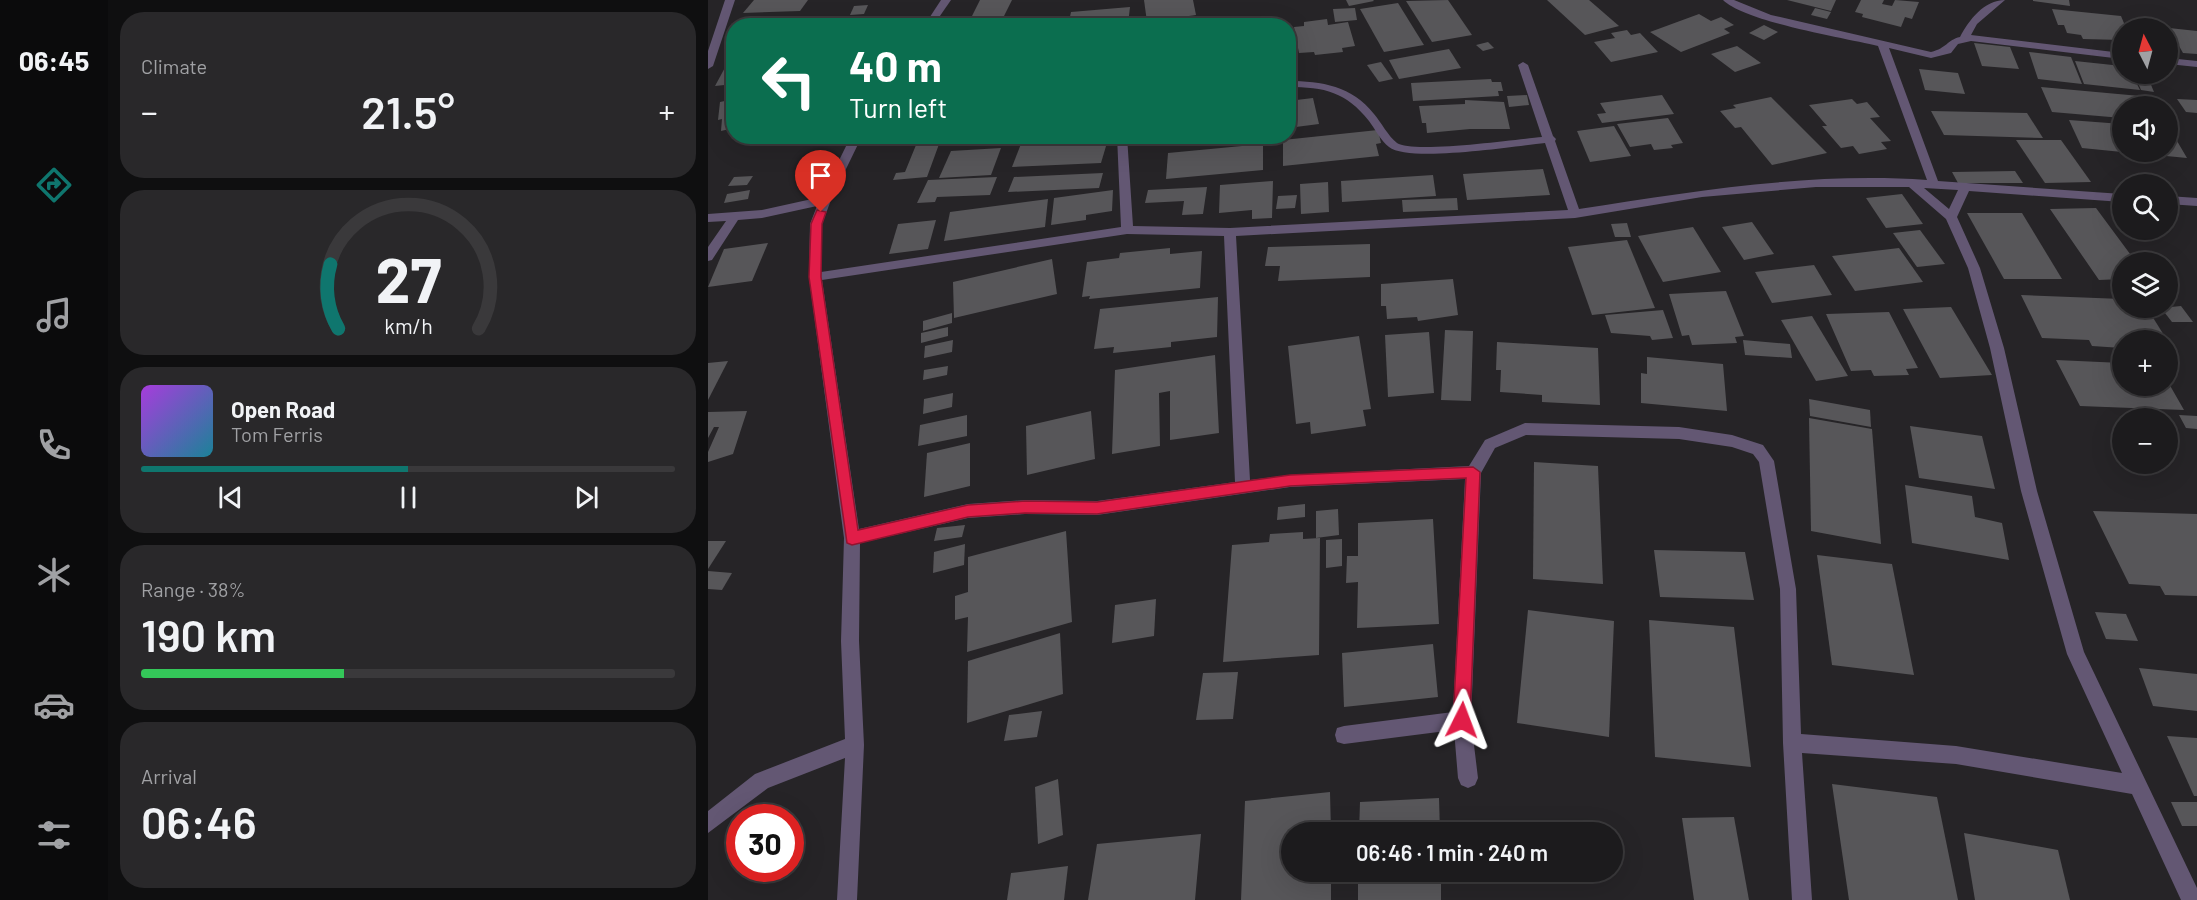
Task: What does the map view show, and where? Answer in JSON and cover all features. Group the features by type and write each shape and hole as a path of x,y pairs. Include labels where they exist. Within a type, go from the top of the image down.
{"street":[{"path":"708,66 730,0"},
{"path":"934,18 946,0"},
{"path":"1728,0 1736,6 1768,17 1883,45 1938,55 1948,51 1952,42 1964,39 2112,55"},
{"path":"1964,39 1973,22 2000,0"},
{"path":"1883,45 1934,185"},
{"path":"2178,62 2197,64"},
{"path":"1523,65 1551,139 1575,214"},
{"path":"1296,84 1317,84 1344,93 1361,104 1393,145 1406,150 1437,150 1551,139"},
{"path":"847,900 855,744 850,641 852,538 815,277 816,224 825,200 853,144"},
{"path":"1122,144 1127,230"},
{"path":"815,277 1127,230 1230,232 1575,214 1702,193 1816,183 1912,183 2112,197"},
{"path":"1912,183 1951,217 1974,268 1994,336 2029,491 2076,654 2192,900"},
{"path":"1951,217 1965,187"},
{"path":"708,218 762,214 825,200"},
{"path":"2178,201 2197,202"},
{"path":"708,256 734,217"},
{"path":"1230,232 1242,488"},
{"path":"1468,778 1462,720 1473,472 1490,444 1525,429 1679,433 1732,441 1758,449 1766,461 1788,589 1792,743 1802,900"},
{"path":"852,538 968,511 1025,507 1097,508 1290,481 1473,472"},
{"path":"1344,735 1462,720"},
{"path":"1792,743 1956,755 2137,785"},
{"path":"708,823 762,781 855,744"}],"building":[{"path":"754,0 808,0 800,11 743,13"},
{"path":"980,0 1012,0 1003,18 971,18"},
{"path":"1144,0 1193,0 1196,15 1146,18"},
{"path":"1346,0 1373,0 1374,1 1349,6"},
{"path":"1448,0 1472,35 1432,42 1406,1"},
{"path":"1547,0 1589,0 1619,26 1585,35"},
{"path":"1787,0 1836,0 1831,11"},
{"path":"1861,0 1884,0 1882,4 1892,6 1895,0 1919,2 1912,19 1905,17 1901,27 1862,17 1863,14 1855,12"},
{"path":"2069,0 2070,6 2033,1"},
{"path":"1398,3 1424,45 1384,52 1360,9"},
{"path":"868,5 864,14 850,15 854,6"},
{"path":"1130,7 1129,18 1070,18 1071,12"},
{"path":"1355,8 1357,20 1335,22 1333,9"},
{"path":"1815,8 1831,12 1827,19 1811,15"},
{"path":"2052,9 2121,16 2122,18 2112,18 2112,40 2083,39 2081,35 2067,33 2064,25 2058,25"},
{"path":"1699,14 1711,21 1721,17 1734,25 1724,29 1730,33 1681,52 1650,32"},
{"path":"1327,19 1328,25 1348,22 1355,46 1342,48 1343,52 1315,55 1314,52 1299,53 1296,27 1304,26 1304,22"},
{"path":"1764,25 1778,32 1764,40 1749,33"},
{"path":"2178,29 2197,31 2197,54 2183,53 2178,44"},
{"path":"1627,30 1631,35 1640,33 1658,52 1611,62 1594,42 1615,38 1611,33"},
{"path":"1488,42 1494,48 1483,51 1476,45"},
{"path":"1974,43 2010,47 2019,69 1982,66"},
{"path":"1737,46 1761,63 1735,72 1711,54"},
{"path":"1449,49 1461,68 1399,79 1389,60"},
{"path":"2029,52 2071,57 2082,84 2038,79"},
{"path":"2075,61 2112,65 2112,84 2137,84 2140,90 2084,84"},
{"path":"1381,62 1393,79 1379,82 1367,65"},
{"path":"726,66 726,85 715,86"},
{"path":"1919,69 1958,73 1965,94 1925,90"},
{"path":"1491,79 1492,82 1501,82 1503,91 1498,91 1499,96 1413,101 1411,83"},
{"path":"2138,84 2151,84 2154,92 2141,90"},
{"path":"2041,87 2140,96 2112,96 2112,117 2052,112"},
{"path":"1527,95 1529,105 1509,107 1507,96"},
{"path":"1662,95 1674,114 1602,123 1597,114 1606,113 1600,103"},
{"path":"1771,97 1827,153 1772,165 1741,127 1735,128 1720,111 1736,108 1733,105"},
{"path":"1313,98 1319,124 1296,127 1296,100"},
{"path":"1852,99 1857,104 1867,102 1880,117 1870,118 1891,141 1881,142 1887,149 1859,154 1853,146 1841,148 1822,126 1827,126 1809,105"},
{"path":"2178,99 2197,100 2197,113 2186,112"},
{"path":"1465,100 1504,102 1510,129 1470,129 1427,133 1426,123 1422,123 1419,106 1465,104"},
{"path":"726,101 726,130 721,131 722,119 718,120 720,102"},
{"path":"1931,111 2027,113 2043,138 1944,135"},
{"path":"1668,118 1683,143 1671,145 1673,148 1654,150 1651,144 1630,147 1617,124"},
{"path":"2069,120 2112,123 2112,151 2082,148"},
{"path":"1614,126 1631,156 1590,162 1577,131"},
{"path":"1378,130 1381,143 1376,144 1379,156 1283,166 1283,144 1296,144 1296,139"},
{"path":"2016,140 2061,140 2091,182 2045,183"},
{"path":"2178,143 2187,158 2178,157"},
{"path":"939,144 927,177 893,180 896,173 905,172 916,145 908,145"},
{"path":"1021,144 1107,144 1101,163 1012,167"},
{"path":"1263,144 1263,170 1166,179 1168,153"},
{"path":"1001,148 991,175 939,178 951,151"},
{"path":"1543,169 1550,195 1467,200 1463,174"},
{"path":"2015,171 2023,183 1958,183 1952,172"},
{"path":"1103,173 1099,188 1008,192 1014,177"},
{"path":"1433,175 1436,196 1342,202 1341,181"},
{"path":"753,176 747,185 728,186 734,177"},
{"path":"997,177 990,195 937,197 935,202 917,203 928,180"},
{"path":"1273,181 1272,218 1252,219 1252,210 1219,213 1220,185"},
{"path":"1328,182 1329,212 1301,214 1300,184"},
{"path":"1207,187 1203,214 1182,215 1184,201 1145,203 1148,190"},
{"path":"750,190 748,199 724,203 727,194"},
{"path":"1113,190 1112,211 1086,215 1086,220 1051,225 1054,198"},
{"path":"1902,194 1923,224 1886,228 1866,198"},
{"path":"1297,195 1295,208 1276,209 1278,196"},
{"path":"1457,198 1458,210 1403,212 1402,200"},
{"path":"1048,199 1045,227 944,241 950,212"},
{"path":"2096,208 2112,230 2112,240 2120,240 2129,252 2112,252 2112,279 2099,280 2050,209"},
{"path":"1967,213 2022,213 2062,279 2004,279"},
{"path":"936,220 928,249 889,254 898,224"},
{"path":"1752,222 1774,254 1744,260 1722,227"},
{"path":"1627,223 1631,237 1615,237 1611,224"},
{"path":"1693,227 1721,272 1663,282 1638,236"},
{"path":"1920,230 1945,264 1917,267 1893,233"},
{"path":"1627,240 1655,308 1592,315 1568,247"},
{"path":"768,243 752,281 708,287 724,249"},
{"path":"1370,244 1370,277 1278,281 1280,266 1265,266 1268,247"},
{"path":"1170,248 1170,254 1202,251 1200,288 1089,299 1090,296 1082,297 1087,262 1119,258 1120,253"},
{"path":"1899,248 1923,282 1855,291 1832,256"},
{"path":"1052,259 1057,294 954,318 953,282"},
{"path":"1814,265 1832,295 1772,303 1755,272"},
{"path":"1453,279 1458,315 1418,321 1417,317 1387,319 1386,306 1381,306 1381,284"},
{"path":"1726,291 1744,336 1735,337 1737,343 1692,345 1689,335 1682,336 1669,294"},
{"path":"2021,295 2112,299 2112,318 2153,318 2161,330 2112,330 2112,347 2092,346 2089,340 2042,338"},
{"path":"1218,297 1217,337 1171,342 1171,347 1113,353 1114,347 1094,349 1100,309"},
{"path":"2178,306 2181,306 2193,322 2172,322 2169,318 2178,318"},
{"path":"1951,307 1992,375 1940,378 1903,309"},
{"path":"1663,310 1673,338 1652,340 1650,336 1611,333 1605,315"},
{"path":"1889,312 1918,368 1906,369 1909,375 1874,376 1871,370 1851,371 1826,314"},
{"path":"952,313 952,323 923,331 923,321"},
{"path":"1812,316 1848,376 1816,381 1781,320"},
{"path":"948,327 948,336 921,343 921,333"},
{"path":"1445,330 1473,331 1471,401 1441,400"},
{"path":"1429,332 1434,393 1388,397 1385,335"},
{"path":"1359,336 1371,409 1363,410 1366,426 1311,434 1310,422 1296,424 1288,346"},
{"path":"953,340 952,352 924,358 925,346"},
{"path":"1743,340 1790,344 1792,358 1745,355"},
{"path":"1497,342 1598,348 1600,405 1542,402 1542,395 1500,392 1501,370 1496,370"},
{"path":"1215,355 1219,433 1170,440 1170,391 1159,393 1160,446 1112,454 1115,370"},
{"path":"1647,357 1723,364 1727,411 1641,403 1641,373 1647,374"},
{"path":"2056,360 2112,363 2112,396 2176,396 2184,410 2178,408 2080,406"},
{"path":"728,361 708,400 708,363"},
{"path":"948,366 947,375 923,380 924,370"},
{"path":"953,393 952,407 923,414 924,399"},
{"path":"1809,399 1870,410 1871,427 1810,416"},
{"path":"747,411 733,454 708,462 708,452 719,427 714,427 708,438 708,412"},
{"path":"1091,411 1095,459 1027,475 1026,426"},
{"path":"967,415 967,436 918,446 920,425"},
{"path":"2179,415 2197,416 2197,429 2186,428"},
{"path":"1809,418 1872,429 1881,544 1811,531"},
{"path":"1910,426 1982,436 1995,489 1919,478"},
{"path":"970,443 970,486 924,497 927,453"},
{"path":"1534,462 1598,466 1603,584 1533,579"},
{"path":"1905,485 1972,496 1975,517 2002,523 2009,560 1912,543"},
{"path":"1305,504 1305,517 1277,520 1278,507"},
{"path":"1338,509 1339,535 1316,538 1316,511"},
{"path":"2093,511 2197,514 2197,596 2165,595 2160,586 2129,584"},
{"path":"1433,519 1439,624 1357,628 1358,582 1346,583 1347,556 1358,556 1358,523"},
{"path":"965,525 962,537 934,541 937,528"},
{"path":"1066,531 1072,622 967,652 968,617 955,620 955,596 968,592 968,557"},
{"path":"1303,532 1303,539 1320,538 1319,655 1223,662 1232,545 1269,542 1270,534"},
{"path":"1342,539 1342,566 1326,568 1326,540"},
{"path":"708,541 726,541 708,569"},
{"path":"965,544 964,565 933,573 934,552"},
{"path":"1654,550 1745,552 1754,600 1660,597"},
{"path":"1817,555 1892,564 1914,675 1832,665"},
{"path":"708,571 732,573 722,590 708,589"},
{"path":"1156,599 1154,636 1112,643 1115,605"},
{"path":"1528,610 1614,621 1609,737 1517,723"},
{"path":"2095,612 2126,614 2138,641 2106,639"},
{"path":"1649,620 1734,627 1751,767 1655,757"},
{"path":"1060,633 1063,694 967,723 968,661"},
{"path":"1433,644 1438,697 1344,707 1342,653"},
{"path":"2139,668 2197,674 2197,711 2153,706"},
{"path":"1238,672 1233,719 1196,720 1203,673"},
{"path":"1042,711 1037,737 1004,741 1009,715"},
{"path":"2167,736 2197,738 2197,796 2194,796"},
{"path":"1058,779 1063,835 1038,844 1035,787"},
{"path":"1832,784 1937,797 1958,900 1849,900"},
{"path":"1330,792 1331,822 1281,822 1281,882 1331,882 1331,900 1241,900 1245,801"},
{"path":"1439,798 1440,822 1359,822 1360,802"},
{"path":"2171,802 2197,802 2197,826 2182,826"},
{"path":"1734,817 1749,900 1694,900 1682,818"},
{"path":"1964,833 2058,850 2070,900 1975,900"},
{"path":"1201,834 1195,900 1088,900 1097,844"},
{"path":"1068,866 1064,900 1007,900 1011,873"},
{"path":"1358,882 1441,882 1441,900 1358,900"}],"route":[{"path":"821,212 816,224 815,277 852,538 891,527 968,511 1025,507 1097,508 1290,481 1473,472 1462,720"}]}
